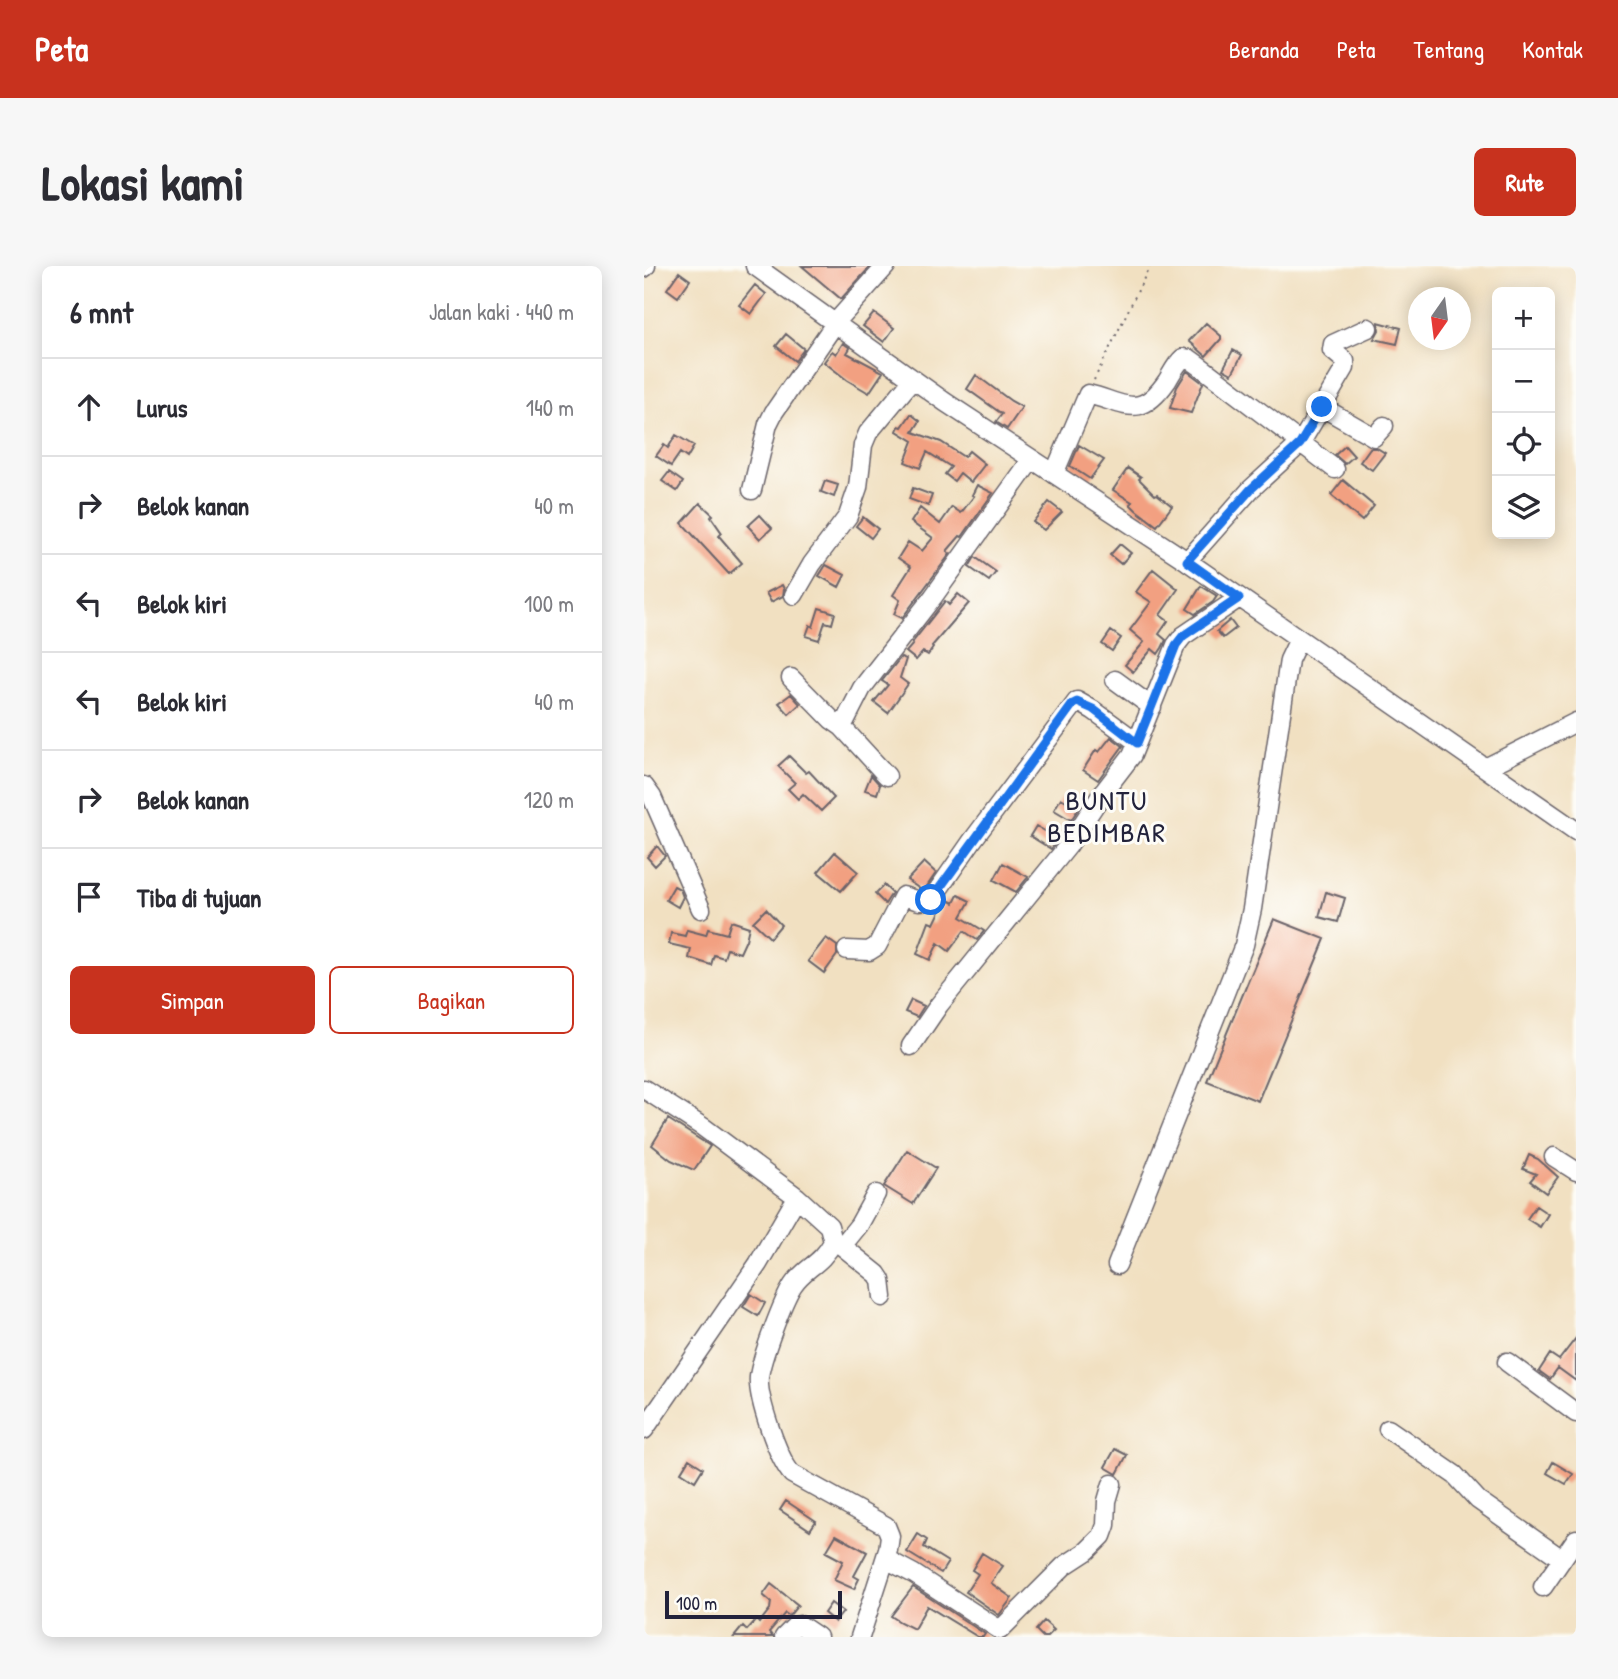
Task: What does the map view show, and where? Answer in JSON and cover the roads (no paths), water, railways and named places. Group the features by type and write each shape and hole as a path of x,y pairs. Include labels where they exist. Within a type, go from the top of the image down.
{"street":[{"path":"755,266 913,379 1187,561 1576,831"},
{"path":"752,490 768,424 835,322 886,266"},
{"path":"1187,561 1251,489 1300,444 1345,365 1345,360 1332,350 1331,346 1368,328"},
{"path":"1054,474 1088,394 1132,406 1145,405 1163,387 1181,359 1190,359 1335,470"},
{"path":"794,594 812,564 848,516 858,487 863,445 868,433 913,379"},
{"path":"1322,407 1374,437 1384,426"},
{"path":"842,727 862,688 933,597 1032,459"},
{"path":"911,1046 939,1005 1068,846 1102,794 1132,755 1171,653 1183,636 1239,598"},
{"path":"1117,1265 1244,945 1252,909 1289,660 1299,639"},
{"path":"791,678 842,727 887,776"},
{"path":"1115,680 1152,707"},
{"path":"847,950 869,951 877,946 902,896 919,901 931,900 1077,702 1093,709 1137,743"},
{"path":"1492,773 1576,722"},
{"path":"644,786 652,797 701,909"},
{"path":"644,1089 703,1127 797,1197 829,1226 837,1244 877,1274 881,1280 883,1297"},
{"path":"1554,1157 1576,1171"},
{"path":"860,1637 886,1559 890,1542 886,1527 792,1474 786,1467 767,1423 759,1386 770,1341 792,1286 859,1225 876,1194"},
{"path":"644,1430 758,1264 797,1197"},
{"path":"1507,1362 1576,1413"},
{"path":"1388,1429 1455,1475 1478,1500 1562,1559"},
{"path":"886,1559 923,1579 1000,1630 1064,1566 1087,1551 1102,1536 1112,1484"},
{"path":"1543,1587 1576,1539"},
{"path":"784,1637 795,1626 800,1625 818,1637"}],"district":[{"name":"BUNTU BEDIMBAR","path":"1107,816"}]}
